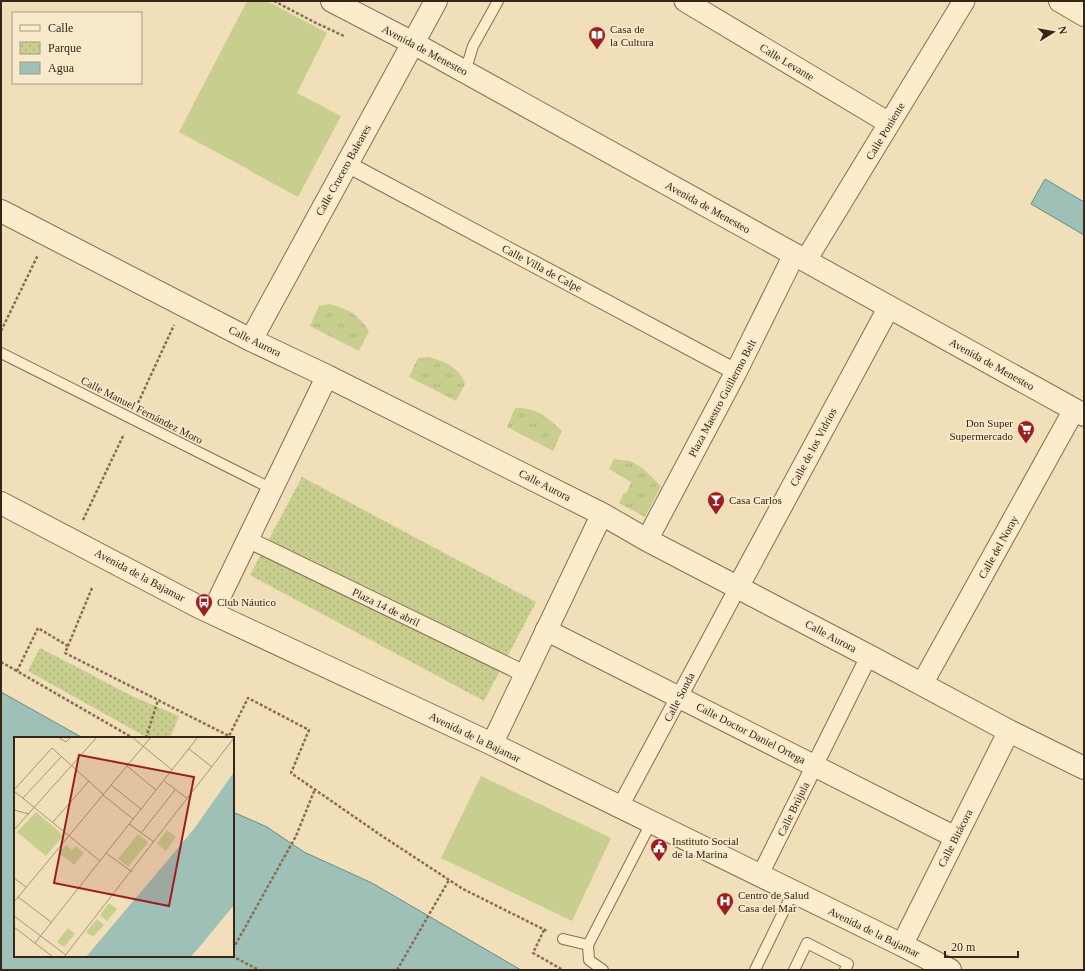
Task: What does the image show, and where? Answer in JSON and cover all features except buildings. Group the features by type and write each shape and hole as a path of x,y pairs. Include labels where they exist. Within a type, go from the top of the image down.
{"street":[{"name":"Avenida de Menesteo","path":"332,1 413,43 1079,413"},
{"name":"Calle Crucero Baleares","path":"251,340 436,1"},
{"name":"Calle Levante","path":"685,1 890,123"},
{"name":"Calle Poniente","path":"800,258 890,123 964,1"},
{"path":"1060,1 1084,15"},
{"name":"Calle Villa de Calpe","path":"347,164 736,372"},
{"name":"Calle Aurora","path":"1,211 251,340 327,376 602,514 647,540 922,684 1009,732 1084,768"},
{"name":"Plaza Maestro Guillermo Belt","path":"647,540 736,372 800,258"},
{"name":"Calle de los Vidrios","path":"738,587 889,307"},
{"path":"212,612 327,376"},
{"name":"Calle del Noray","path":"922,684 1079,413"},
{"name":"Avenida de la Bajamar","path":"1,503 212,612 269,645 492,744 950,970"},
{"path":"492,744 602,514"},
{"name":"Plaza 14 de abril","path":"247,539 525,674"},
{"name":"Calle Sonda","path":"620,807 738,587"},
{"name":"Calle Doctor Daniel Ortega","path":"546,630 955,837"},
{"name":"Calle Brújula","path":"760,875 869,656"},
{"name":"Calle Bitácora","path":"902,945 1009,732"}],"lane":[{"path":"465,72 474,46 498,1"},
{"name":"Calle Manuel Fernández Moro","path":"1,353 272,489"},
{"path":"604,970 589,960 588,945 651,823"},
{"path":"755,970 793,892"},
{"path":"563,939 588,945"},
{"path":"794,970 808,943 848,964 845,970"}],"path":[{"path":"1,331 48,235"},
{"path":"92,588 65,653 229,736 248,698 309,730 291,772 382,836 463,889 563,939"},
{"path":"17,671 38,628 68,646"},
{"path":"1,662 131,737"},
{"path":"146,737 158,700"},
{"path":"234,947 296,836 315,789"},
{"path":"397,970 449,880"},
{"path":"544,930 533,954 563,970"},
{"path":"234,957 259,970"}],"green space":[{"path":"247,1 267,1 327,33 297,93 341,116 298,197 179,132"},
{"path":"329,304 347,310 357,316 369,331 359,351 310,326 319,306"},
{"path":"429,357 451,366 463,378 465,384 456,401 409,377 418,358"},
{"path":"515,408 535,411 547,418 562,431 553,451 507,427"},
{"path":"614,459 630,461 641,467 661,486 645,517 619,503 623,494 627,492 631,482 609,469"},
{"path":"302,477 536,602 484,701 250,575"},
{"path":"40,648 134,697 179,716 170,737 146,737 28,671"},
{"path":"481,776 611,838 572,921 441,858"}],"water":[{"path":"1045,179 1084,202 1084,235 1031,204"},
{"path":"1,692 81,737 14,737 14,957 234,957 234,812 267,827 304,852 372,883 521,970 1,970"}],"place":[{"name":"Casa de la Cultura","path":"597,50"},
{"name":"Don Super Supermercado","path":"1026,444"},
{"name":"Casa Carlos","path":"716,515"},
{"name":"Club Náutico","path":"204,617"},
{"name":"Instituto Social de la Marina","path":"659,862"},
{"name":"Centro de Salud Casa del Mar","path":"725,916"}]}
